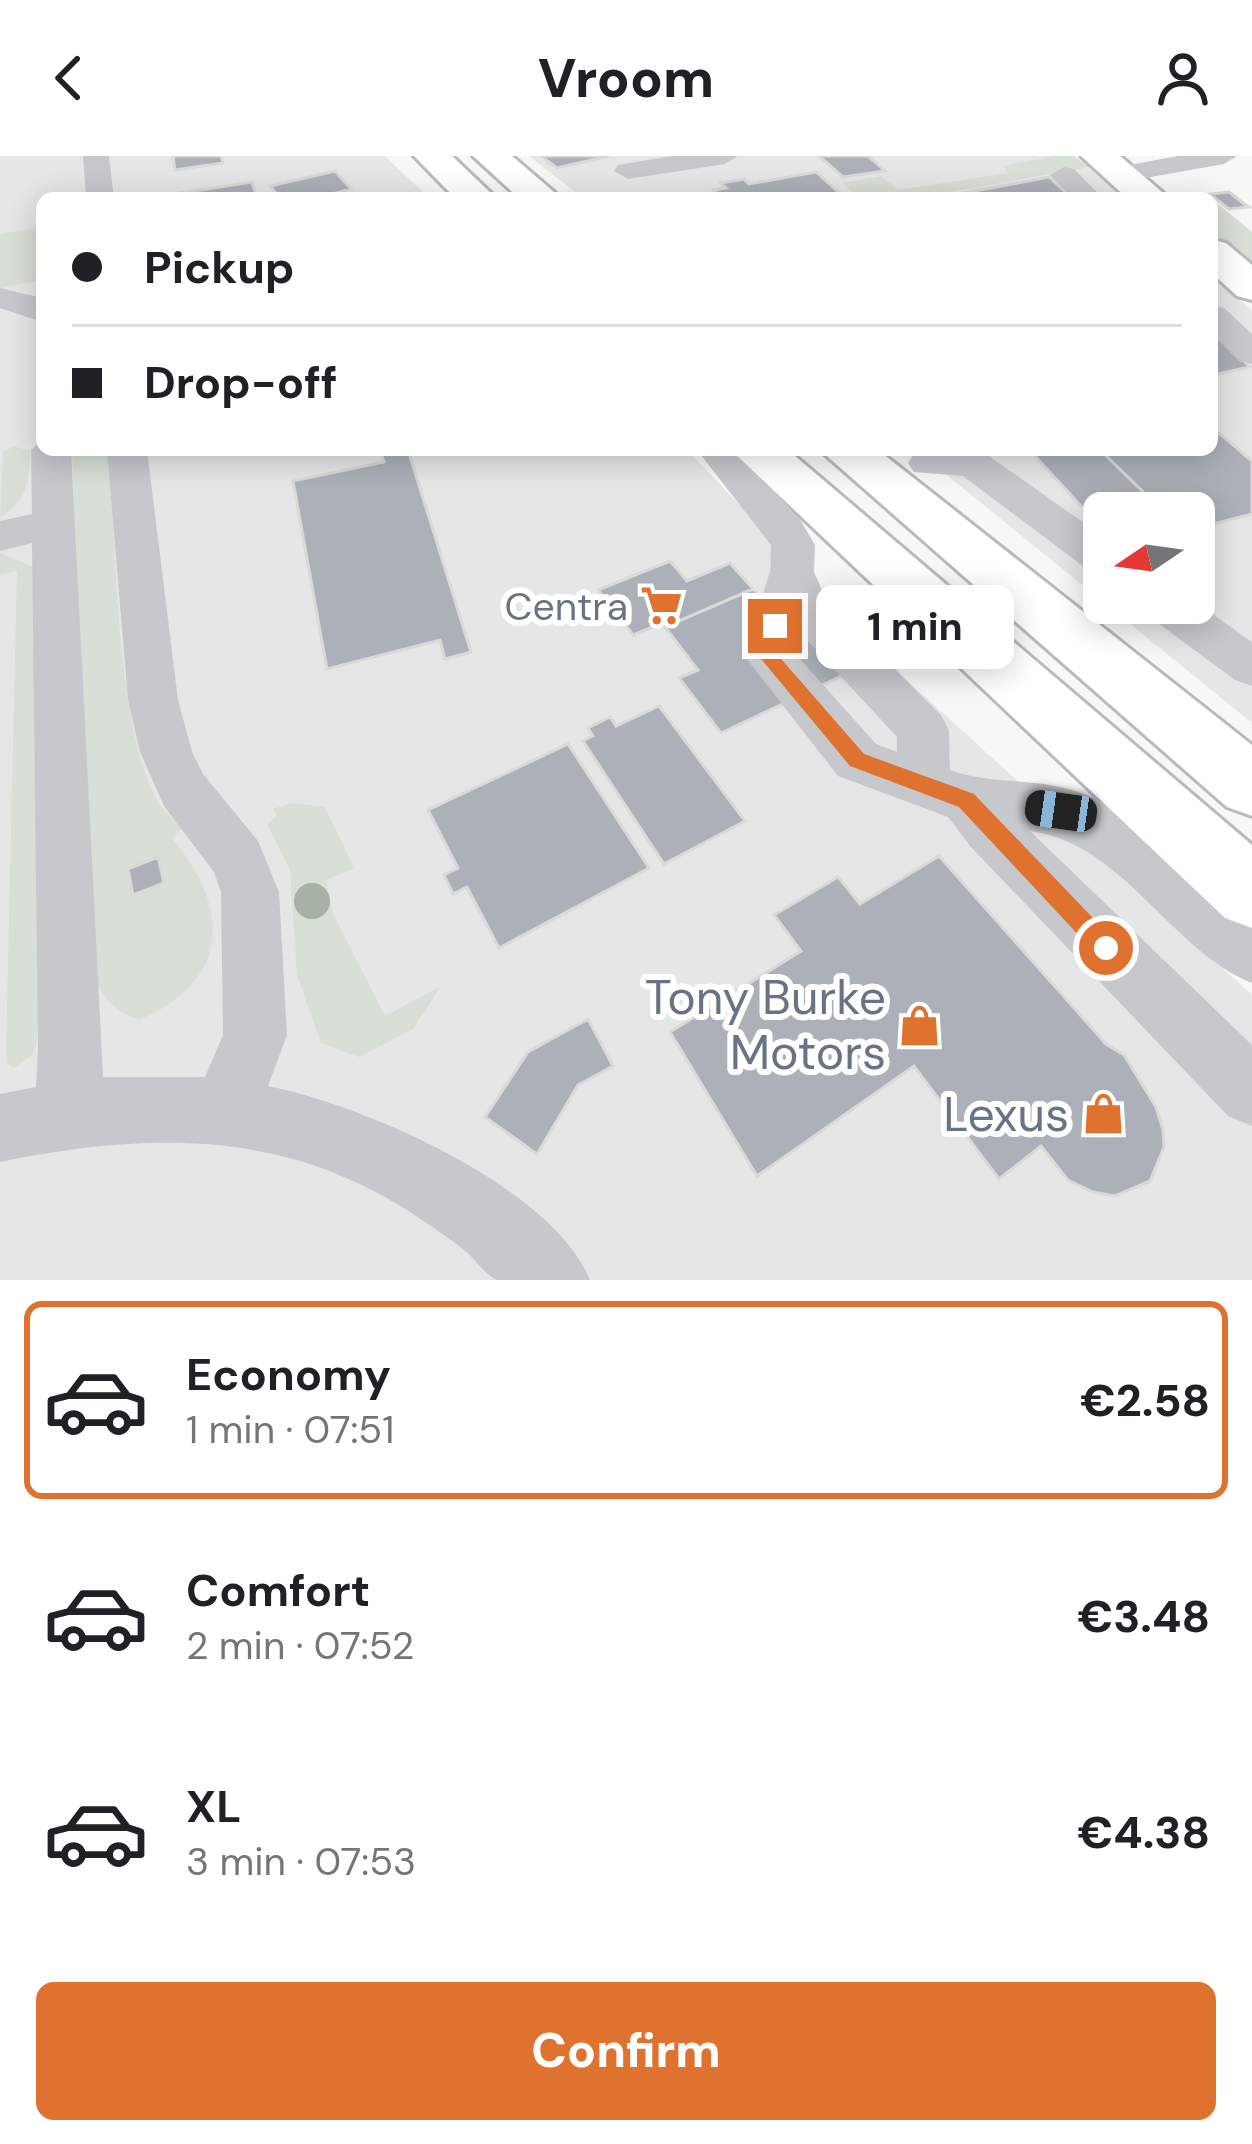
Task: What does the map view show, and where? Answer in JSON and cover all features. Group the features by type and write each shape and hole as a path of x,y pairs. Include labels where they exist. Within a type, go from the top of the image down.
{"main road":[{"path":"431,156 470,192"},
{"path":"490,156 535,192"},
{"path":"1218,257 1252,287"},
{"path":"764,456 1252,893"},
{"path":"853,456 1252,786"}],"street":[{"path":"96,156 99,192"},
{"path":"628,171 725,156"},
{"path":"1124,176 1224,156"},
{"path":"1064,175 1082,192"},
{"path":"0,298 36,308"},
{"path":"1218,321 1252,352"},
{"path":"21,1126 71,1049 26,530 49,456"},
{"path":"129,456 152,700 166,752 183,790 238,859 250,892 255,1035 226,1109"},
{"path":"722,456 780,521 793,544 792,572 808,611 923,730 945,792 1252,1092"},
{"path":"950,456 1083,546"},
{"path":"1192,624 1252,668"},
{"path":"945,792 1061,811 1104,834 1161,875 1252,953"},
{"path":"21,1126 133,1108 226,1109 349,1140 406,1169 488,1221 552,1280"}],"shaded area":[{"path":"0,156 385,156 423,192 36,192 36,456 693,456 908,681 1252,995 1252,1280 0,1280"},
{"path":"529,156 1074,156 1117,192 575,192"},
{"path":"1074,156 1089,167 949,192 853,192 842,183 881,176 898,190 1008,173 1003,166"},
{"path":"1218,204 1252,232 1252,272 1218,244"},
{"path":"36,228 36,281 0,288 0,234"},
{"path":"1218,280 1252,311 1252,723 1130,624 1215,624 1215,492 1083,492 1083,586 923,456 1218,456"},
{"path":"13,446 30,451 27,481 22,497 0,518 3,452"},
{"path":"72,456 109,456 116,583 135,737 162,808 183,827 172,838 192,865 212,917 205,964 191,985 139,1020 108,1000 91,966"},
{"path":"0,553 36,568 41,580 37,1040 32,1055 14,1068 7,1063 6,1050 17,571 0,574"},
{"path":"292,803 325,807 354,868 326,880 333,914 385,1016 441,986 413,1029 359,1057 321,1043 297,975 290,870 267,824 277,816 273,809"}],"building":[{"path":"173,156 221,156 223,163 175,170"},
{"path":"541,156 609,156 557,168"},
{"path":"819,156 868,156 885,171 843,177"},
{"path":"335,171 351,189 275,192 270,186"},
{"path":"816,172 838,192 714,190 726,188 721,183 744,179 749,184"},
{"path":"1049,177 1065,192 970,192"},
{"path":"252,182 255,192 188,192"},
{"path":"1229,192 1249,207 1229,209 1218,200 1218,193"},
{"path":"1218,336 1250,367 1218,374"},
{"path":"1218,432 1252,461 1252,514 1215,524 1215,492 1143,492 1106,456 1218,456"},
{"path":"382,456 410,456 471,652 445,659 440,640 327,669 293,481 384,462"},
{"path":"1035,456 1106,456 1143,492 1083,492 1083,508"},
{"name":"Centra","path":"670,561 687,581 730,563 753,589 665,627 662,623 633,635 598,590"},
{"path":"753,589 788,627 804,619 852,671 721,733 679,678 698,670 665,627"},
{"path":"659,706 745,821 664,864 583,741 593,736 588,728 610,717 616,726"},
{"path":"568,744 649,868 499,948 467,887 453,894 444,875 458,868 428,810"},
{"path":"939,856 1106,1044 1124,1055 1156,1107 1163,1130 1164,1147 1150,1181 1115,1196 1093,1192 1068,1180 1041,1146 999,1179 914,1066 757,1176 670,1032 801,951 774,915 838,877 860,904"},
{"path":"158,857 164,883 133,895 128,869"},
{"path":"588,1019 613,1066 578,1085 537,1154 485,1117 528,1052"}],"place":[{"name":"Centra","path":"662,606"},
{"name":"Tony Burke Motors","path":"920,1025"},
{"name":"Lexus","path":"1103,1114"}],"route":[{"path":"775,626 766,654 857,760 967,800 1106,948"}]}
